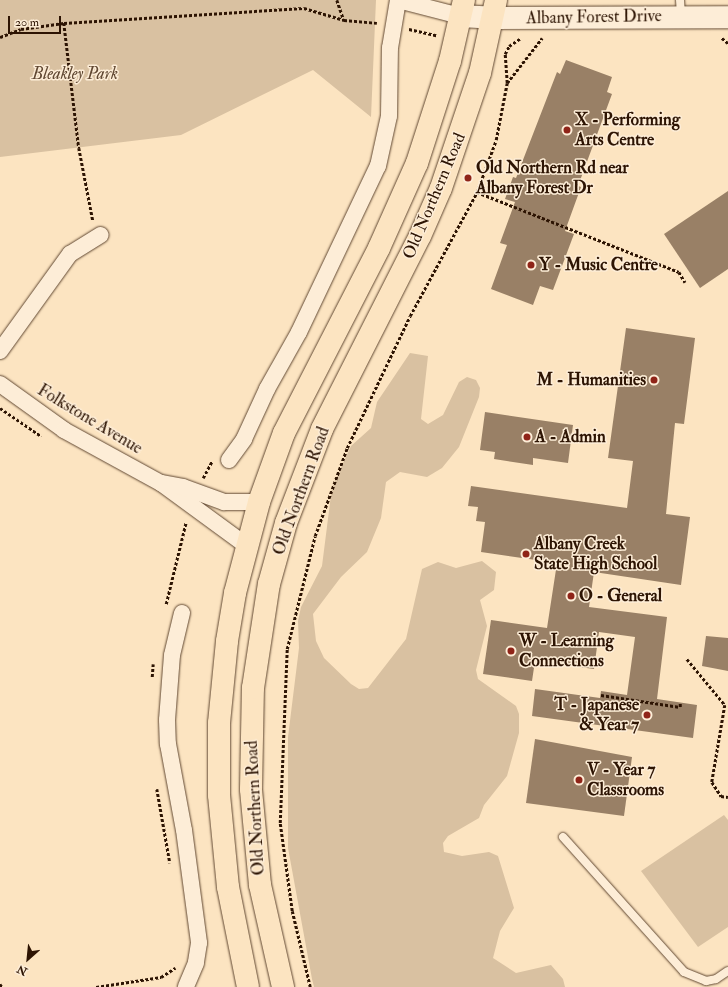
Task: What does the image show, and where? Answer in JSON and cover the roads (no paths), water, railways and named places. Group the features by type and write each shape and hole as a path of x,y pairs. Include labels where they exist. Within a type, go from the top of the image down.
{"highway":[{"name":"Old Northern Road","path":"248,987 228,887 218,759 227,642 247,546 259,502 298,402 379,248 417,163 448,68 462,8"},
{"name":"Old Northern Road","path":"283,987 260,886 251,789 253,688 269,584 303,473 322,429 420,236 441,188 464,126 494,9"}],"street":[{"path":"222,458 244,439 267,389 299,332 378,166 389,116 390,48 398,0 462,8"},
{"name":"Albany Forest Drive","path":"462,8 680,8 724,26"},
{"path":"0,351 70,254 100,235"},
{"name":"Folkstone Avenue","path":"0,384 64,430 161,483 247,546"},
{"name":"Folkstone Avenue","path":"161,483 183,487 224,502 259,502"},
{"path":"182,613 172,655 167,720 168,744 184,830 199,943 196,963 186,987"}],"lane":[{"path":"563,837 684,972 706,981 716,979 728,971"}],"place":[{"name":"X - Performing Arts Centre","path":"567,130"},
{"name":"Old Northern Rd near Albany Forest Dr","path":"468,178"},
{"name":"Y - Music Centre","path":"531,265"},
{"name":"M - Humanities","path":"654,380"},
{"name":"A - Admin","path":"527,437"},
{"name":"Albany Creek State High School","path":"526,554"},
{"name":"O - General","path":"571,596"},
{"name":"W - Learning Connections","path":"511,651"},
{"name":"T - Japanese & Year 7","path":"647,715"},
{"name":"V - Year 7 Classrooms","path":"579,780"}],"park label":[{"name":"Bleakley Park","path":"75,74"}]}
